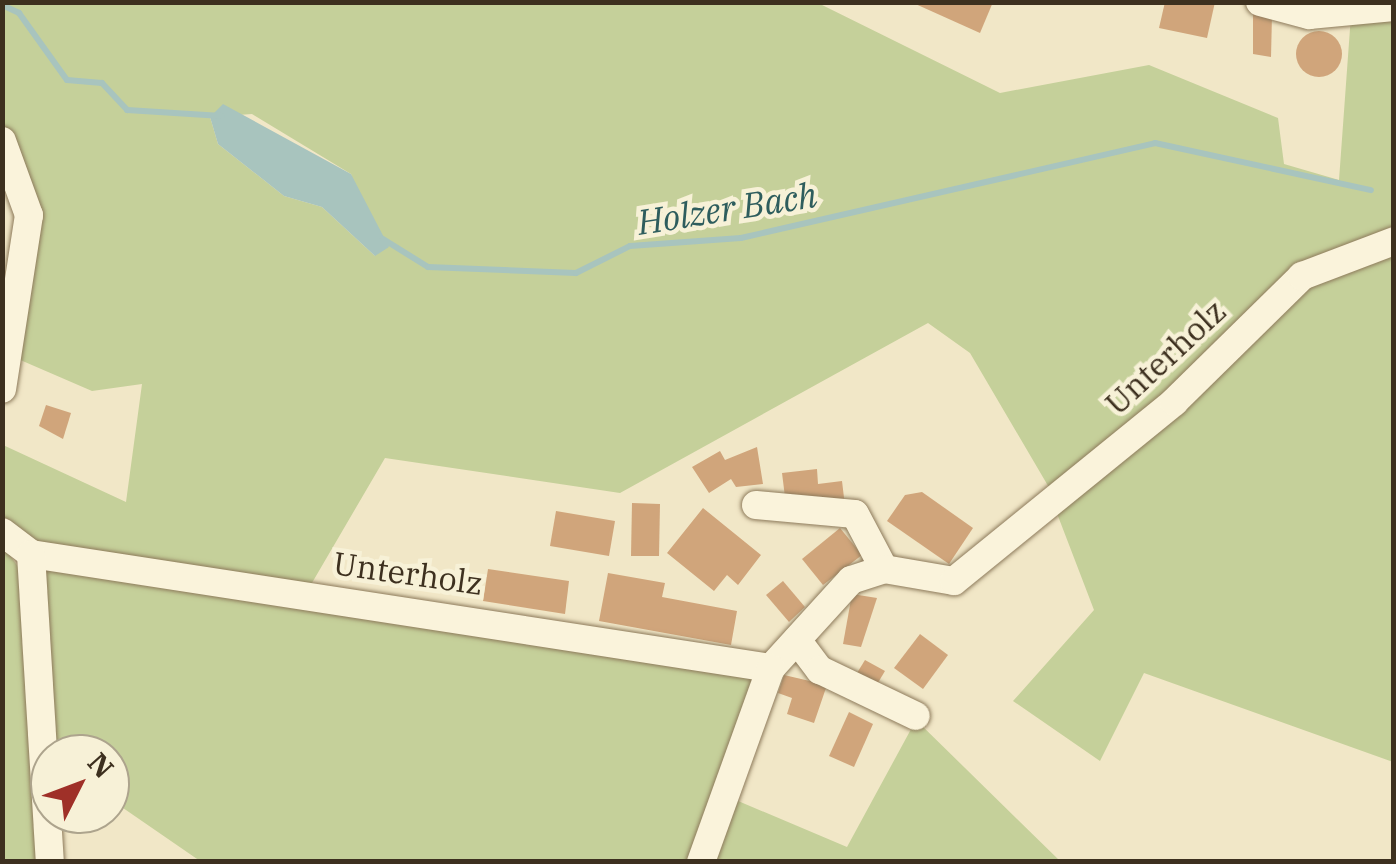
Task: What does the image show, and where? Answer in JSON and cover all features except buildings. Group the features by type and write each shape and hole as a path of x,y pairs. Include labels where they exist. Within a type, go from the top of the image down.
{"street":[{"path":"1260,2 1309,15 1394,7"},
{"path":"2,142 29,215 2,389"},
{"name":"Unterholz","path":"884,569 954,582 1174,402 1302,276 1394,241"},
{"path":"700,862 771,668 852,580 884,569 854,514 756,505"},
{"name":"Unterholz","path":"2,532 31,554 771,668"},
{"path":"31,554 50,862"},
{"path":"798,640 820,670 916,716"}],"green space":[{"path":"816,2 1000,93 1149,65 1278,118 1284,164 1339,180 1351,15 1393,10 1393,238 1300,273 1054,496 970,353 928,323 620,493 385,458 309,588 37,546 3,519 3,445 126,502 142,384 92,391 18,359 29,291 3,136 3,3","holes":["252,114 351,174 375,256 322,207 284,196 218,144 210,117"]},
{"path":"1393,245 1393,762 1144,673 1100,761 1013,701 1094,610 1053,503 1305,277"},
{"path":"2,543 20,570 34,734 30,734 30,834 43,834 45,861 3,861"},
{"path":"42,569 767,670 697,861 200,861 130,813 130,734 49,734"},
{"path":"916,720 1060,861 703,862 724,795 847,847"}],"water":[{"path":"223,104 351,174 389,247 375,256 322,207 284,196 218,144 210,117"}],"waterway":[{"name":"Holzer Bach","path":"2,5 19,13 67,80 102,83 127,110 222,116"},
{"name":"Holzer Bach","path":"383,239 428,267 576,273 630,246 741,238 1155,143 1371,190"}]}
